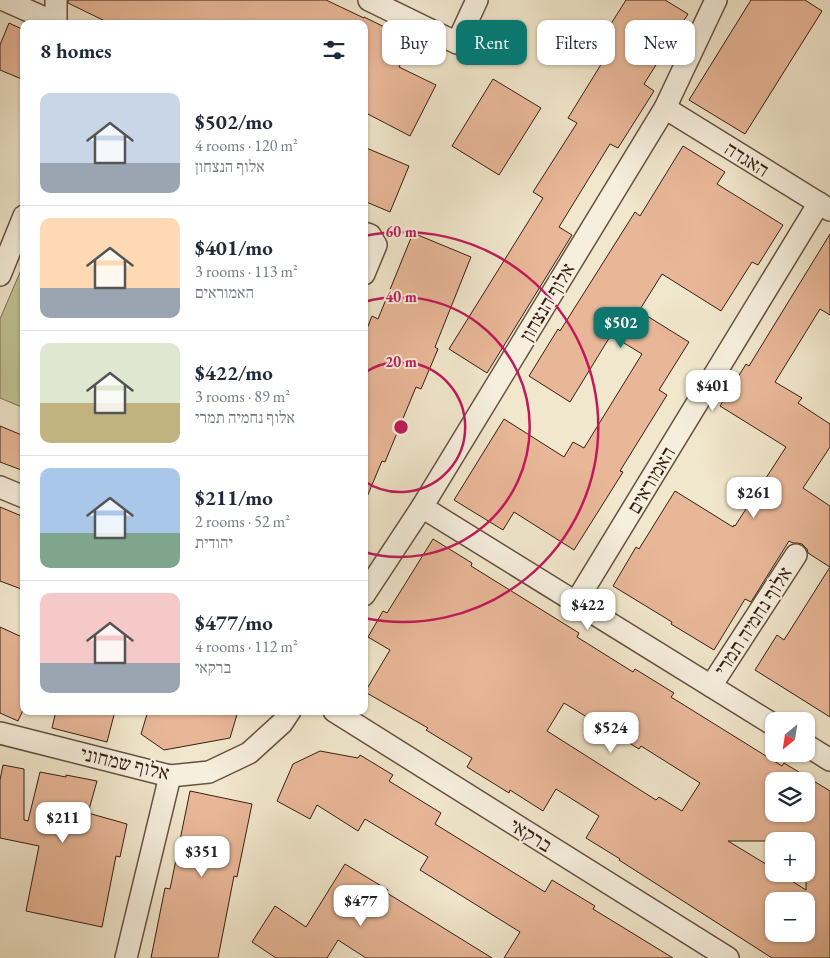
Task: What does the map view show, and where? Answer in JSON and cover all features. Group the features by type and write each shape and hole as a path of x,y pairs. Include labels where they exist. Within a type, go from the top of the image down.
{"street":[{"path":"4,0 49,20"},
{"path":"56,0 56,20"},
{"path":"369,0 457,43 477,0"},
{"name":"אלוף הנצחון","path":"368,589 422,506 665,108 716,0"},
{"name":"האגדה","path":"665,108 825,207"},
{"name":"האמוראים","path":"576,602 825,207"},
{"path":"1,268 20,225"},
{"path":"368,234 376,244 368,264"},
{"path":"0,487 20,495"},
{"name":"אלוף נחמיה תמרי","path":"422,506 765,719"},
{"name":"אלוף נחמיה תמרי","path":"711,686 796,556"},
{"name":"אלוף שמחוני","path":"0,733 170,776 209,772 249,753 282,723 287,715"},
{"name":"ברקאי","path":"340,715 728,958"},
{"path":"815,751 830,760"},
{"path":"126,958 170,776"}],"green space":[{"path":"20,272 20,406 0,398 0,319"}],"building":[{"path":"68,0 326,0 382,26 382,65 400,65 399,67 436,85 410,136 368,114 368,20 103,20 68,3"},
{"path":"626,0 665,0 688,14 684,20 625,20 625,65 656,65 644,84 654,91 618,148 610,144 559,227 572,235 487,373 449,349 543,198 533,192 577,123 568,118 601,65 615,65 615,20 613,20"},
{"path":"751,0 805,0 822,11 745,134 689,100"},
{"path":"9,23 20,28 20,78 0,70 0,45"},
{"path":"493,79 541,108 499,175 452,146"},
{"path":"683,146 725,172 717,184 783,225 758,265 752,262 721,311 662,274 639,311 689,342 659,390 667,395 620,471 623,472 574,550 514,512 503,530 454,500 504,419 564,457 573,442 584,448 642,354 611,335 570,402 529,376 558,329 560,331 635,212 640,216"},
{"path":"368,149 409,166 390,212 368,203"},
{"path":"413,233 471,257 435,347 438,349 421,389 416,387 385,462 382,461 368,494 368,326 372,316 378,319"},
{"path":"830,234 830,315 820,309 775,382 802,398 798,403 830,424 830,447 803,488 830,506 830,567 808,553 802,544 789,541 751,602 745,599 714,650 613,586 636,547 639,549 675,491 733,527 786,447 720,406 746,364 749,366"},
{"path":"0,426 20,434 20,470 0,462"},
{"path":"0,507 20,515 20,588 0,581"},
{"path":"433,539 472,563 471,566 579,633 577,637 633,672 635,669 674,693 671,697 765,755 765,762 776,762 782,766 784,763 799,772 765,772 765,822 815,822 815,782 830,791 830,958 772,958 586,838 599,816 556,789 543,811 510,790 509,793 467,767 472,758 426,730 428,728 368,694 368,687 390,650 368,637 383,611 387,613","holes":["564,703 639,749 641,746 700,783 682,811 659,797 656,800 547,731"]},
{"path":"830,567 830,717 755,670 777,635 784,640"},
{"path":"0,627 20,636 21,715 18,721 0,713"},
{"path":"55,715 114,715 107,742 52,728"},
{"path":"147,715 237,715 230,738 164,750 141,734"},
{"path":"320,751 358,758 360,755 393,775 389,781 441,813 435,824 545,892 552,880 595,906 593,909 673,958 504,958 520,932 420,870 428,857 365,819 358,831 317,805 310,819 277,801 293,764"},
{"path":"3,765 24,769 24,820 28,821 40,772 97,781 88,813 127,824 120,857 116,856 102,927 26,911 39,846 0,838 0,780"},
{"path":"190,791 252,804 237,877 234,876 218,958 151,958 165,888 170,889"},
{"path":"345,864 388,890 387,893 492,958 366,958 338,940 327,958 276,958 252,942 275,906 306,927"}]}
